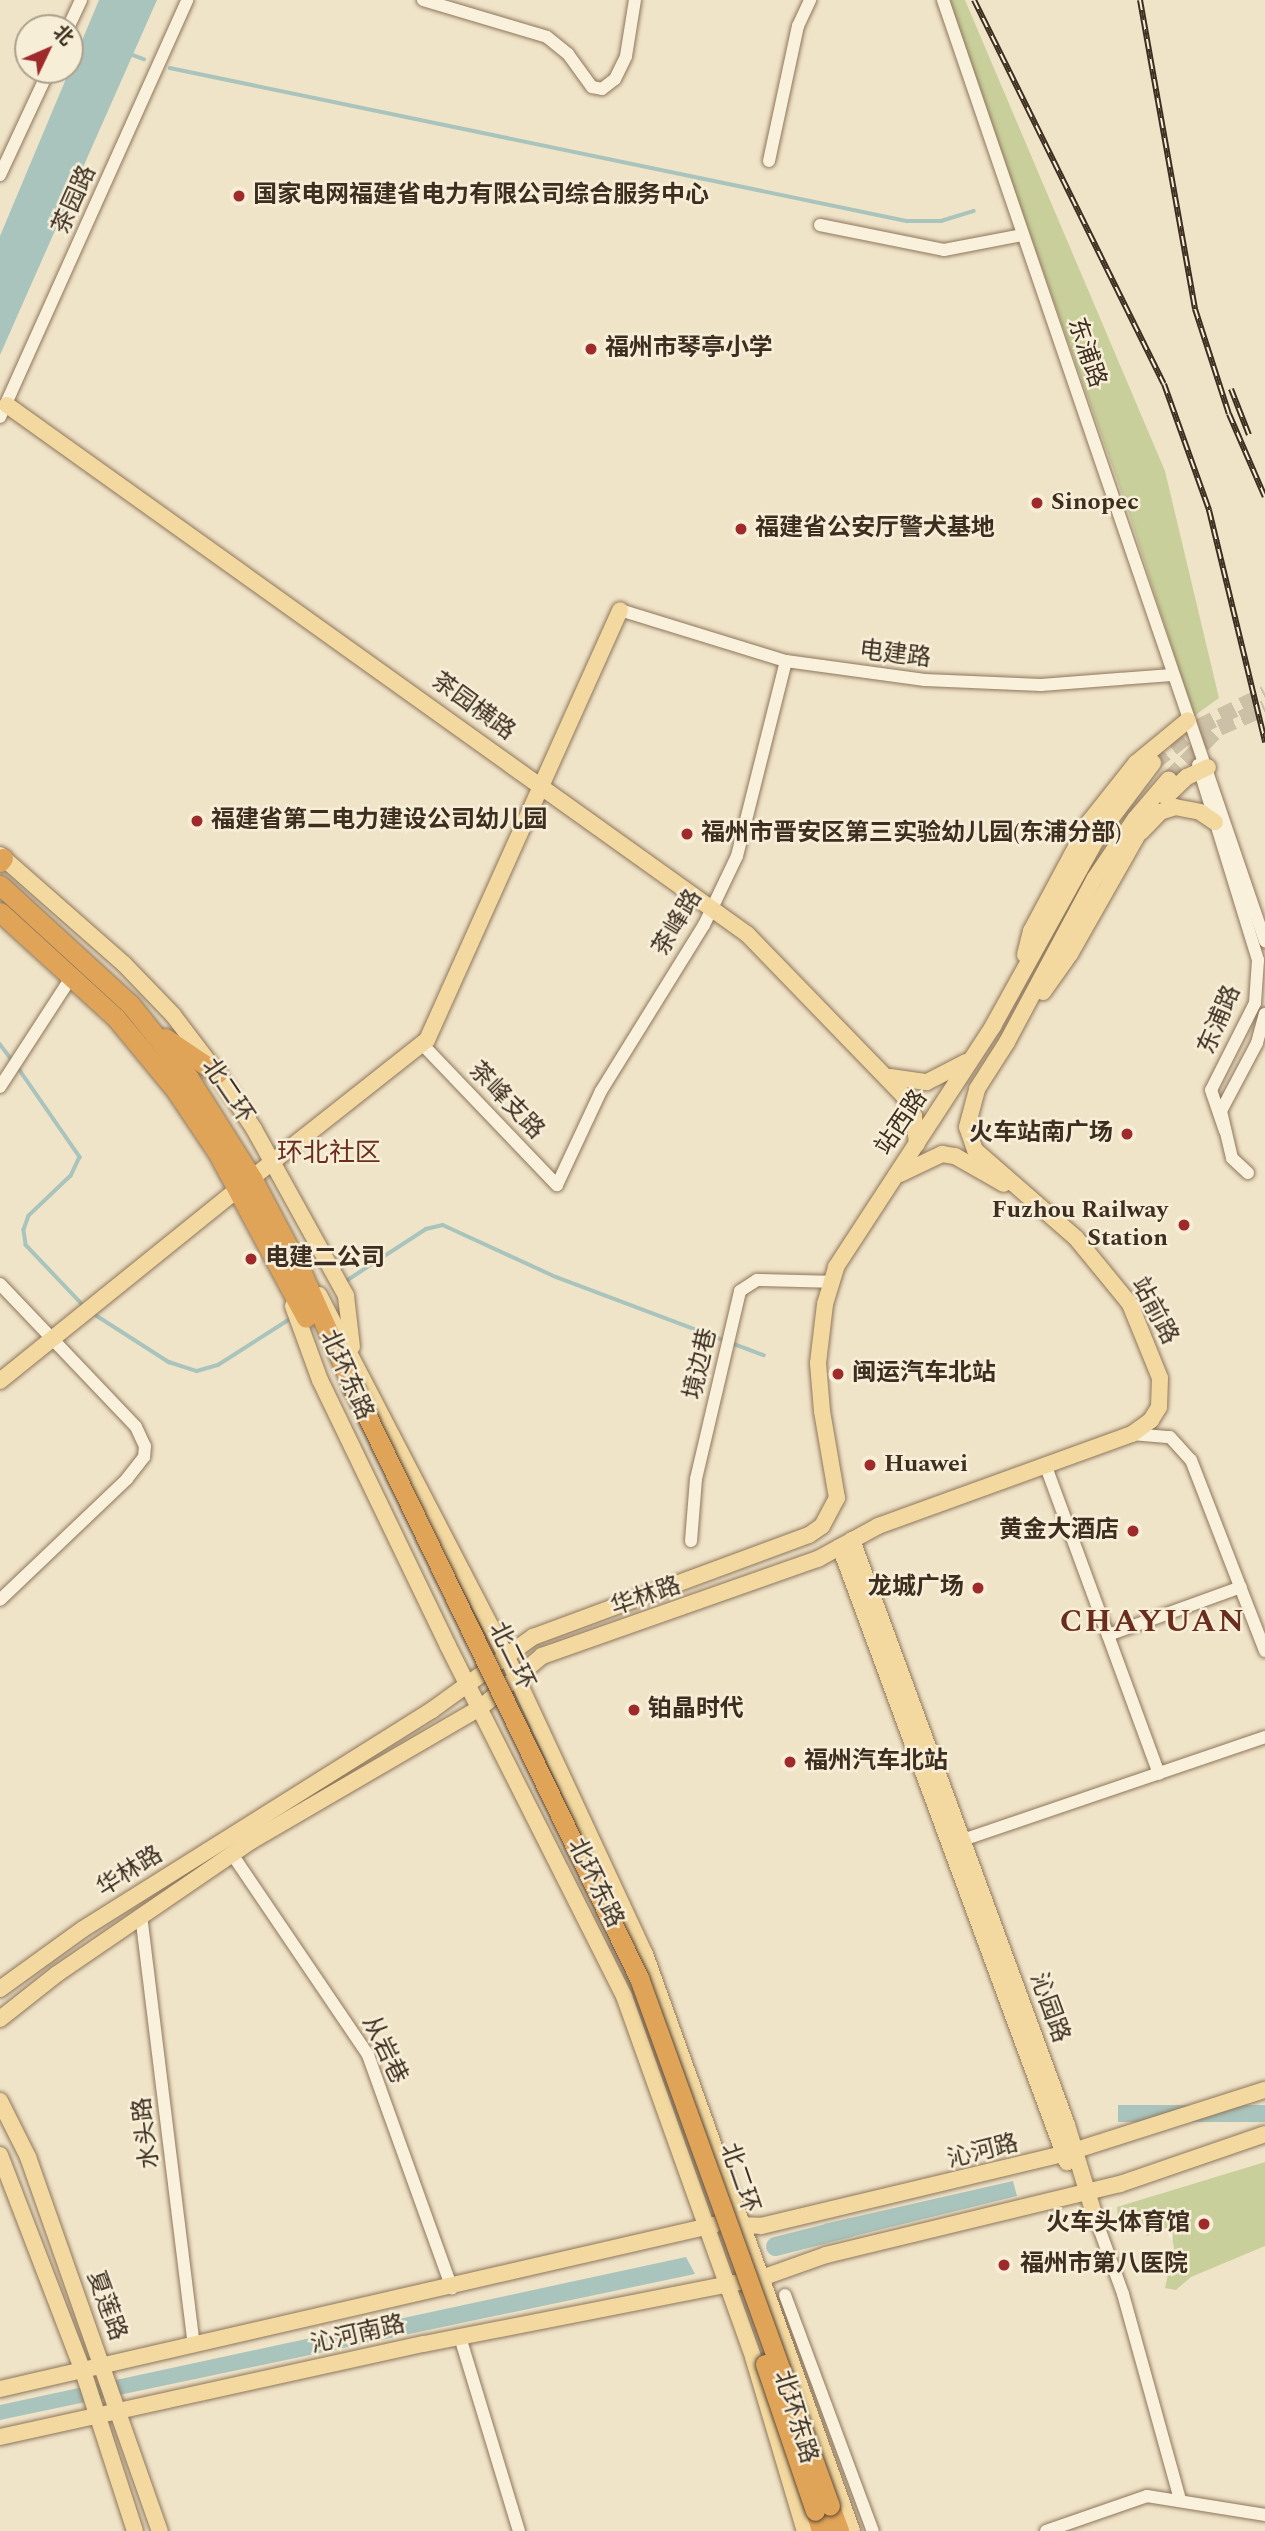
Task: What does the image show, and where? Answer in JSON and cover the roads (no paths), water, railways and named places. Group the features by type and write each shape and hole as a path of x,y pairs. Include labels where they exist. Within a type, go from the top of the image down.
{"highway":[{"name":"北二环","path":"0,885 105,978 153,1029 213,1111 245,1184 293,1276 639,1978 823,2509 839,2531"},
{"name":"北二环","path":"0,912 116,1018 174,1088 245,1184"},
{"path":"153,1029 217,1073"},
{"name":"北二环","path":"821,2531 823,2509"}],"main road":[{"name":"茶园横路","path":"2,408 543,785 713,909 772,956 888,1076 910,1105 917,1144"},
{"path":"0,1381 245,1184 424,1045 620,610"},
{"path":"1017,984 1031,932 1090,821 1136,763 1188,720"},
{"name":"站西路","path":"808,1535 826,1521 837,1498 821,1411 818,1363 832,1282 845,1249 975,1056 1100,833 1153,763"},
{"path":"1007,1042 1070,954 1134,838 1175,786 1204,769"},
{"path":"1007,1042 1106,859 1170,779"},
{"path":"1134,838 1160,812 1175,807 1200,812 1215,822"},
{"path":"1,859 141,980 217,1073 273,1163 346,1296 353,1357"},
{"name":"站前路","path":"1007,1042 977,1088 968,1118 969,1142 1076,1238 1122,1293 1156,1365"},
{"path":"888,1076 913,1084 927,1082 953,1072 975,1056"},
{"path":"890,1181 916,1163 942,1154 955,1156 1028,1196"},
{"path":"307,1305 353,1357 518,1678 645,1954 744,2226 815,2398 852,2531"},
{"name":"北环东路","path":"307,1305 320,1380 468,1685 624,1996 727,2282 805,2531"},
{"name":"华林路","path":"0,2019 141,1915 232,1854 480,1709 542,1657 806,1564 878,1526 1132,1434 1151,1420 1158,1407 1161,1389 1156,1365"},
{"name":"华林路","path":"0,1989 83,1929 468,1685 533,1637 808,1535"},
{"name":"沁园路","path":"846,1544 1094,2217"},
{"name":"沁河路","path":"706,2226 744,2226 922,2190 1070,2153 1265,2090"},
{"name":"夏莲路","path":"0,2101 27,2157 120,2412 160,2531"},
{"path":"727,2282 764,2277 826,2255 1084,2192 1265,2134"},
{"name":"夏莲路","path":"0,2155 83,2371 135,2531"},
{"name":"沁河南路","path":"0,2389 452,2288 706,2226"},
{"name":"沁河南路","path":"0,2437 727,2282"}],"street":[{"name":"茶园路","path":"2,408 187,0"},
{"path":"423,0 547,37 568,54 592,86 602,89 615,79 626,56 635,0"},
{"path":"769,161 798,26 810,0"},
{"name":"东浦路","path":"943,0 1265,941"},
{"path":"0,175 42,84"},
{"path":"820,225 944,250 1022,235"},
{"name":"电建路","path":"620,610 786,661 981,685 1172,675"},
{"name":"茶峰路","path":"557,1185 631,1037 713,909 748,823 786,661"},
{"name":"东浦路","path":"1204,769 1215,822 1253,935 1259,969 1251,1012 1211,1090 1225,1131"},
{"path":"0,1087 72,976"},
{"name":"东浦路","path":"1225,1131 1222,1105 1257,1044 1265,1014"},
{"name":"茶峰支路","path":"424,1045 557,1185"},
{"path":"1225,1131 1232,1158 1248,1173"},
{"name":"境边巷","path":"691,1541 696,1479 740,1291 752,1281 832,1282"},
{"path":"0,1284 136,1427 144,1457 0,1600"},
{"path":"1132,1434 1162,1435 1186,1451 1265,1651"},
{"path":"1045,1464 1159,1774"},
{"path":"1108,1635 1241,1587"},
{"path":"957,1842 1265,1737"},
{"name":"从岩巷","path":"232,1854 368,2055 452,2288"},
{"name":"水头路","path":"141,1915 194,2345"},
{"name":"沁园路","path":"1094,2217 1123,2294 1180,2499"},
{"path":"785,2295 815,2398 873,2531"},
{"path":"460,2337 519,2531"},
{"path":"1046,2531 1138,2498 1180,2499 1265,2515"}],"water":[{"path":"99,0 157,0 0,355 0,236 64,84 84,84 84,36"},
{"path":"1118,2105 1265,2105 1265,2122 1118,2122"},
{"path":"1013,2181 1017,2196 830,2242 824,2224"},
{"path":"686,2257 695,2274 0,2420 0,2405"}],"waterway":[{"path":"130,54 144,59"},
{"path":"170,68 907,221 941,221 974,211"},
{"path":"0,1044 12,1060"},
{"path":"17,1066 80,1157 71,1176 29,1216 24,1230 26,1245 85,1307"},
{"path":"343,1283 426,1229 443,1225 556,1277 764,1355"},
{"path":"91,1312 169,1362 197,1371 218,1365 293,1317"},
{"path":"775,2246 850,2227"}],"tunnel":[{"path":"1153,763 1199,727 1265,694"},
{"path":"1169,779 1219,728 1265,708"}],"railway":[{"path":"974,0 1164,384 1209,510 1265,742"},
{"path":"1140,0 1195,309 1229,414 1265,497"},
{"path":"1231,389 1249,435"}],"place":[{"name":"国家电网福建省电力有限公司综合服务中心","path":"239,196"},
{"name":"福州市琴亭小学","path":"591,349"},
{"name":"Sinopec","path":"1037,503"},
{"name":"福建省公安厅警犬基地","path":"741,529"},
{"name":"福建省第二电力建设公司幼儿园","path":"197,821"},
{"name":"福州市晋安区第三实验幼儿园(东浦分部)","path":"687,834"},
{"name":"火车站南广场","path":"1127,1134"},
{"name":"Fuzhou Railway Station","path":"1184,1225"},
{"name":"电建二公司","path":"251,1259"},
{"name":"闽运汽车北站","path":"838,1374"},
{"name":"Huawei","path":"870,1465"},
{"name":"黄金大酒店","path":"1133,1531"},
{"name":"龙城广场","path":"978,1588"},
{"name":"铂晶时代","path":"634,1710"},
{"name":"福州汽车北站","path":"790,1762"},
{"name":"火车头体育馆","path":"1204,2224"},
{"name":"福州市第八医院","path":"1004,2265"}],"district":[{"name":"环北社区","path":"329,1154"},
{"name":"CHAYUAN","path":"1153,1622"}]}
